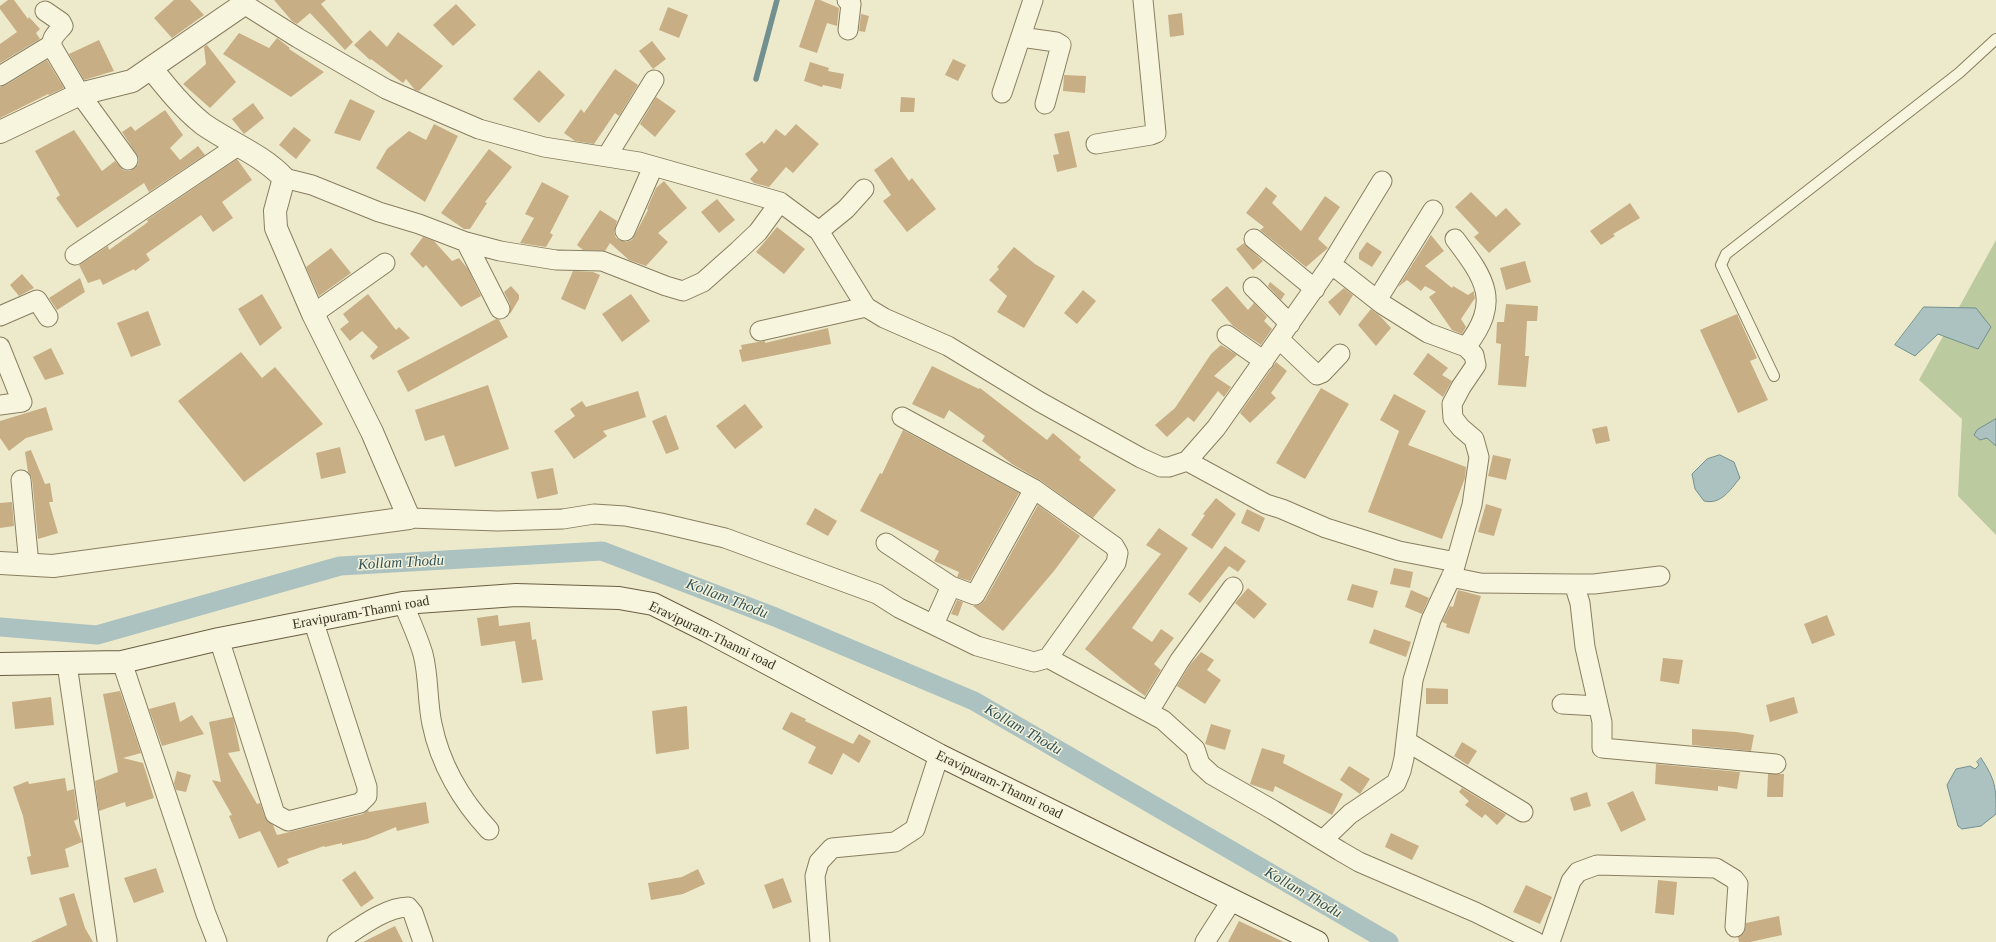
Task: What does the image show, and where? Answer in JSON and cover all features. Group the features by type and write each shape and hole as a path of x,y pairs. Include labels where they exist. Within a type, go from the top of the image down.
{"main road":[{"path":"0,132 80,94 132,81 242,1"},
{"path":"0,563 53,566 409,518 372,432 313,314 276,228 275,212 284,178 267,162 204,124 192,114 151,68"},
{"name":"Eravipuram-Thanni road","path":"0,664 122,662 219,639 403,603 516,595 619,598 653,604 714,634 939,755 1317,942"}],"street":[{"path":"847,0 851,4 848,30"},
{"path":"1002,94 1033,0"},
{"path":"1096,144 1151,136 1156,133 1143,0"},
{"path":"242,1 298,38 386,88 479,129 544,147 639,162 780,202 819,231 866,307 884,318 948,346 1040,402 1153,465 1169,467 1187,461 1216,428 1315,289 1382,181"},
{"path":"45,12 63,26 52,38 51,45 80,94 128,160"},
{"path":"1021,37 1056,42 1061,46 1045,104"},
{"path":"0,76 51,45"},
{"path":"607,156 654,80"},
{"path":"75,255 239,145"},
{"path":"625,231 654,167"},
{"path":"284,178 312,185 378,212 419,224 466,242 500,251 556,260 602,261 666,286 683,291 703,282 739,250 758,232 780,202"},
{"path":"819,231 846,209 864,189"},
{"path":"1377,300 1433,210"},
{"path":"1455,238 1474,263 1480,276 1487,304 1483,322 1466,347"},
{"path":"1254,239 1315,289"},
{"path":"466,242 500,309"},
{"path":"313,314 385,263"},
{"path":"1323,840 1350,814 1396,783 1404,758 1413,680 1431,620 1454,569 1472,505 1479,457 1474,439 1461,428 1453,418 1452,404 1461,387 1476,365 1474,355 1466,347 1428,333 1377,300 1340,271 1330,266"},
{"path":"1253,287 1290,324"},
{"path":"0,316 37,300 48,316"},
{"path":"760,331 866,307"},
{"path":"1227,335 1264,362"},
{"path":"1279,339 1317,375 1322,374 1340,354"},
{"path":"0,347 22,402 0,405"},
{"path":"409,518 498,521 563,519 594,514 625,516 657,522 726,538 877,594 899,608 977,646 1034,662 1048,658 1116,563 1118,553 1114,546 1034,489 902,416"},
{"path":"1187,461 1266,504 1282,509 1326,528 1454,569 1480,582 1594,584 1660,576"},
{"path":"21,480 29,565"},
{"path":"886,543 951,586 975,595 1034,489"},
{"path":"1574,584 1580,603 1585,647 1602,722 1602,748 1776,764"},
{"path":"934,624 951,586"},
{"path":"1149,711 1180,660 1233,588"},
{"path":"403,603 423,655 432,724 437,740 458,791 473,813 489,830"},
{"path":"219,639 275,814 288,821 360,803 367,796 367,787 313,620"},
{"path":"1048,658 1149,711 1163,720 1183,736 1195,749 1200,764 1212,775 1359,862 1475,912 1536,942"},
{"path":"122,662 206,914 217,942"},
{"path":"67,664 107,940"},
{"path":"1562,704 1598,706"},
{"path":"1406,741 1523,812"},
{"path":"820,942 815,876 820,862 832,848 895,842 915,829 939,755"},
{"path":"1550,942 1571,881 1578,872 1597,865 1716,868 1734,879 1738,884 1735,926"},
{"path":"1205,942 1232,900"},
{"path":"337,942 376,918 400,907 408,907 413,913 423,942"}],"lane":[{"path":"1774,376 1721,265 1726,254 1959,73 1996,39"}],"green space":[{"path":"1996,240 1996,535 1958,496 1962,419 1919,380"}],"water":[{"path":"1924,307 1976,308 1991,327 1978,349 1938,334 1915,356 1895,345"},
{"path":"1996,419 1996,446 1987,438 1980,440 1974,435 1977,430"},
{"path":"1720,455 1734,462 1740,478 1725,496 1715,501 1704,501 1695,489 1692,474 1707,459"},
{"path":"1981,758 1990,773 1994,784 1996,814 1981,826 1962,829 1958,826 1947,785 1956,769 1970,766 1975,769 1979,765 1977,762"}],"building":[{"path":"8,0 14,0 28,19 29,17 40,29 36,33 40,39 0,63 0,44 17,32 0,9 0,6"},
{"path":"174,0 190,0 204,15 172,38 154,18"},
{"path":"274,0 326,0 321,4 353,42 345,50 310,13 297,24 292,21"},
{"path":"815,0 820,0 839,8 837,26 827,23 817,53 799,47"},
{"path":"456,4 476,25 453,46 433,25"},
{"path":"668,7 688,15 679,38 659,30"},
{"path":"1182,13 1184,35 1170,37 1168,15"},
{"path":"861,14 869,16 865,32 859,31"},
{"path":"370,30 387,47 398,32 443,66 419,91 415,90 406,79 403,83 371,59 370,60 354,45"},
{"path":"239,33 269,48 277,38 290,48 289,49 324,72 291,97 223,54"},
{"path":"99,40 114,71 84,80 69,54"},
{"path":"652,41 666,59 653,69 639,51"},
{"path":"207,45 236,82 210,108 183,84 206,64 204,47"},
{"path":"953,59 966,65 958,81 945,75"},
{"path":"47,60 64,88 49,95 48,94 0,118 0,87 6,85"},
{"path":"810,62 829,68 828,71 844,74 841,89 823,85 822,87 804,81"},
{"path":"615,69 638,85 619,116 615,113 594,144 575,141 564,133 581,109 584,113"},
{"path":"539,70 565,95 539,123 513,99"},
{"path":"1064,75 1086,76 1085,93 1063,91"},
{"path":"656,97 676,111 655,137 640,124"},
{"path":"901,97 915,98 914,112 900,112"},
{"path":"350,99 375,111 360,141 334,133"},
{"path":"253,103 264,118 244,134 232,119"},
{"path":"165,110 183,135 170,148 180,160 198,146 205,155 149,192 144,183 77,228 56,198 60,195 35,151 74,130 102,171 115,161 123,170 130,171 138,165 139,158 122,132 131,126 135,131"},
{"path":"434,124 458,136 425,202 376,168 387,149 409,131 426,140"},
{"path":"796,124 819,144 793,173 786,167 769,187 754,183 750,179 758,170 745,154 762,141 764,144 776,129 785,136"},
{"path":"294,127 311,140 296,159 279,145"},
{"path":"1069,131 1077,167 1057,172 1053,155 1059,154 1054,134"},
{"path":"489,149 512,167 485,202 487,203 470,229 464,229 441,213"},
{"path":"892,157 909,181 912,178 936,209 907,232 883,201 891,195 874,170"},
{"path":"237,159 252,180 222,202 233,218 213,232 201,215 146,254 150,260 135,271 134,269 103,285 100,279 88,283 79,265 108,246 109,250 148,222 147,220"},
{"path":"664,181 687,208 658,233 668,242 646,266 629,260 610,243 605,251 583,250 577,245 600,210 617,221 614,232 616,238 626,242 632,240 648,210 647,209 656,188"},
{"path":"542,182 569,196 550,233 553,235 546,247 520,243 534,218 525,214"},
{"path":"1266,187 1277,196 1272,203 1301,231 1325,196 1340,207 1318,239 1328,248 1306,267 1260,230 1264,227 1246,213"},
{"path":"1471,192 1496,217 1506,208 1521,224 1489,253 1474,237 1479,233 1455,207"},
{"path":"717,199 735,220 719,233 701,212"},
{"path":"1630,203 1640,218 1613,234 1615,236 1601,245 1590,231"},
{"path":"777,227 805,249 784,274 756,252"},
{"path":"1431,235 1444,251 1425,266 1452,288 1453,286 1468,295 1474,291 1475,298 1461,319 1466,327 1462,334 1452,330 1429,297 1436,292 1425,286 1421,291 1407,280 1398,287"},
{"path":"423,237 434,241 452,261 459,258 468,269 481,296 461,307 426,265 423,268 410,254"},
{"path":"1367,242 1382,252 1372,267 1359,259 1359,253"},
{"path":"1244,243 1263,261 1253,270 1236,249"},
{"path":"1014,247 1035,264 1055,276 1024,328 997,312 1007,296 989,280 999,269 997,267"},
{"path":"331,248 351,273 319,296 306,267"},
{"path":"1525,261 1531,282 1506,290 1500,268"},
{"path":"573,271 593,272 600,275 585,310 561,299"},
{"path":"22,274 34,288 19,296 10,285"},
{"path":"80,278 85,292 57,310 49,298"},
{"path":"1270,282 1285,294 1281,300 1268,286"},
{"path":"511,286 519,295 519,299 510,314 510,304 504,292"},
{"path":"1227,286 1248,310 1254,303 1267,317 1264,321 1272,329 1261,345 1233,326 1211,300"},
{"path":"1344,288 1353,295 1340,316 1328,302"},
{"path":"1083,290 1096,301 1077,324 1064,313"},
{"path":"262,294 282,328 260,346 238,309"},
{"path":"368,294 396,330 399,327 410,338 373,360 370,356 378,347 362,331 350,341 340,329 349,322 343,314"},
{"path":"631,294 650,321 622,342 602,314"},
{"path":"1506,304 1538,306 1537,321 1527,321 1525,356 1529,356 1526,387 1498,385 1501,344 1496,343 1497,322 1504,322"},
{"path":"1371,309 1391,328 1376,346 1358,325"},
{"path":"148,311 161,345 131,357 117,323"},
{"path":"1737,314 1757,358 1750,361 1768,400 1738,413 1700,330"},
{"path":"496,319 499,320 508,337 408,392 397,371"},
{"path":"828,328 831,344 742,362 739,350 742,349 741,345 765,341 765,343"},
{"path":"1221,345 1237,355 1214,376 1231,387 1224,397 1218,391 1194,422 1188,417 1167,437 1155,425 1175,408 1211,354"},
{"path":"51,348 64,374 45,380 33,357"},
{"path":"241,352 262,378 275,367 323,424 244,482 178,401"},
{"path":"1428,353 1448,368 1442,375 1452,381 1443,397 1413,374"},
{"path":"1276,362 1287,371 1271,393 1276,398 1250,423 1240,413"},
{"path":"932,366 979,389 980,388 1047,440 1053,433 1081,457 1079,460 1116,490 1093,518 1040,480 1012,464 982,441 985,436 949,410 944,419 912,404"},
{"path":"488,385 509,449 455,467 444,435 425,441 415,410"},
{"path":"1321,388 1349,404 1305,479 1276,463"},
{"path":"638,391 646,417 603,431 607,436 574,459 554,431 575,416 570,409 582,401 586,407"},
{"path":"1394,394 1426,411 1408,445 1466,467 1465,478 1442,539 1368,512 1399,431 1380,420"},
{"path":"745,404 763,427 735,449 716,426"},
{"path":"46,407 53,430 26,438 9,451 0,438 0,421"},
{"path":"666,415 679,449 666,454 652,421"},
{"path":"1607,426 1610,441 1596,444 1592,429"},
{"path":"903,430 1019,493 970,581 957,577 959,572 934,561 939,551 860,511 880,473 882,474"},
{"path":"340,447 346,473 321,479 316,453"},
{"path":"31,450 45,484 50,483 53,502 49,502 58,533 38,539 32,479 28,472 25,452"},
{"path":"1493,455 1511,459 1506,480 1488,476"},
{"path":"553,468 558,494 537,499 531,472"},
{"path":"1216,498 1236,514 1212,549 1191,535 1205,515 1203,514"},
{"path":"12,502 14,526 0,528 0,503"},
{"path":"1486,504 1502,509 1494,536 1478,532"},
{"path":"1038,505 1080,536 1054,571 1003,631 973,606 981,604 985,600"},
{"path":"815,508 837,521 828,536 806,524"},
{"path":"1247,509 1265,518 1259,532 1241,523"},
{"path":"1159,528 1188,548 1132,628 1152,642 1161,629 1174,638 1154,664 1161,670 1145,696 1085,649 1161,554 1146,545"},
{"path":"1225,546 1246,561 1238,572 1229,566 1200,603 1188,594"},
{"path":"1394,568 1413,572 1410,588 1390,584"},
{"path":"1352,584 1378,591 1373,608 1347,600"},
{"path":"1248,588 1267,604 1254,619 1235,603"},
{"path":"1411,590 1429,598 1422,614 1405,607"},
{"path":"1458,590 1481,596 1469,634 1446,627 1447,624 1442,622 1450,606 1453,607"},
{"path":"957,600 963,602 958,616 951,614"},
{"path":"498,615 499,626 530,622 532,640 536,639 543,680 522,683 515,641 481,646 477,618"},
{"path":"1827,615 1835,635 1812,644 1804,624"},
{"path":"1374,629 1411,642 1406,657 1369,643"},
{"path":"1201,652 1214,660 1207,670 1221,680 1205,704 1177,686 1189,666"},
{"path":"1663,658 1683,660 1679,684 1660,681"},
{"path":"1426,688 1448,689 1448,704 1426,704"},
{"path":"120,691 141,753 123,758 143,763 154,798 126,807 125,802 99,811 95,781 118,772 103,694"},
{"path":"51,697 54,725 15,729 12,702"},
{"path":"1794,697 1798,713 1770,722 1766,705"},
{"path":"175,702 180,722 192,715 204,734 162,746 149,709"},
{"path":"687,706 689,749 656,754 652,711"},
{"path":"791,712 806,719 805,721 853,744 859,734 871,741 859,763 843,753 832,775 808,763 816,747 782,729"},
{"path":"233,717 240,751 228,753 257,804 260,803 265,817 273,825 277,835 363,814 368,810 369,812 426,802 429,823 397,831 396,827 367,839 342,845 342,843 324,846 287,859 289,863 278,868 260,831 239,839 229,816 232,815 212,780 221,782 209,722"},
{"path":"1211,724 1231,730 1225,750 1205,744"},
{"path":"1692,729 1736,732 1754,735 1751,751 1692,745"},
{"path":"1462,742 1477,751 1468,765 1454,756"},
{"path":"1262,748 1285,755 1283,763 1343,794 1332,815 1275,786 1273,792 1250,784"},
{"path":"1656,764 1740,772 1737,789 1718,786 1718,791 1655,784"},
{"path":"1349,766 1370,779 1360,794 1340,780"},
{"path":"177,771 191,775 186,792 176,790 174,783"},
{"path":"1768,774 1784,774 1783,797 1767,797"},
{"path":"65,778 67,791 74,789 78,819 74,821 82,842 65,849 69,867 31,875 27,857 31,856 23,816 13,787 28,781 29,784"},
{"path":"1462,788 1506,815 1497,825 1485,814 1482,818 1465,805 1469,801 1459,792"},
{"path":"1633,791 1646,820 1621,832 1607,803"},
{"path":"1587,792 1591,806 1574,811 1570,798"},
{"path":"1391,833 1419,846 1412,860 1385,847"},
{"path":"156,868 164,892 134,903 124,878"},
{"path":"698,869 705,884 683,894 651,900 648,883 682,877"},
{"path":"355,871 374,898 361,907 342,880"},
{"path":"783,878 792,902 773,909 764,885"},
{"path":"1658,880 1677,882 1674,915 1655,913"},
{"path":"1526,885 1552,897 1540,924 1513,912"},
{"path":"74,893 85,928 93,942 31,942 67,925 59,898"},
{"path":"1779,916 1782,935 1750,942 1739,942 1738,937 1744,933 1746,923"},
{"path":"1239,921 1284,942 1228,942"},
{"path":"395,926 403,942 363,942"}],"waterway":[{"path":"756,79 777,0"},
{"name":"Kollam Thodu","path":"0,627 97,635 340,566 602,551 775,617 974,701 1389,942"}]}
